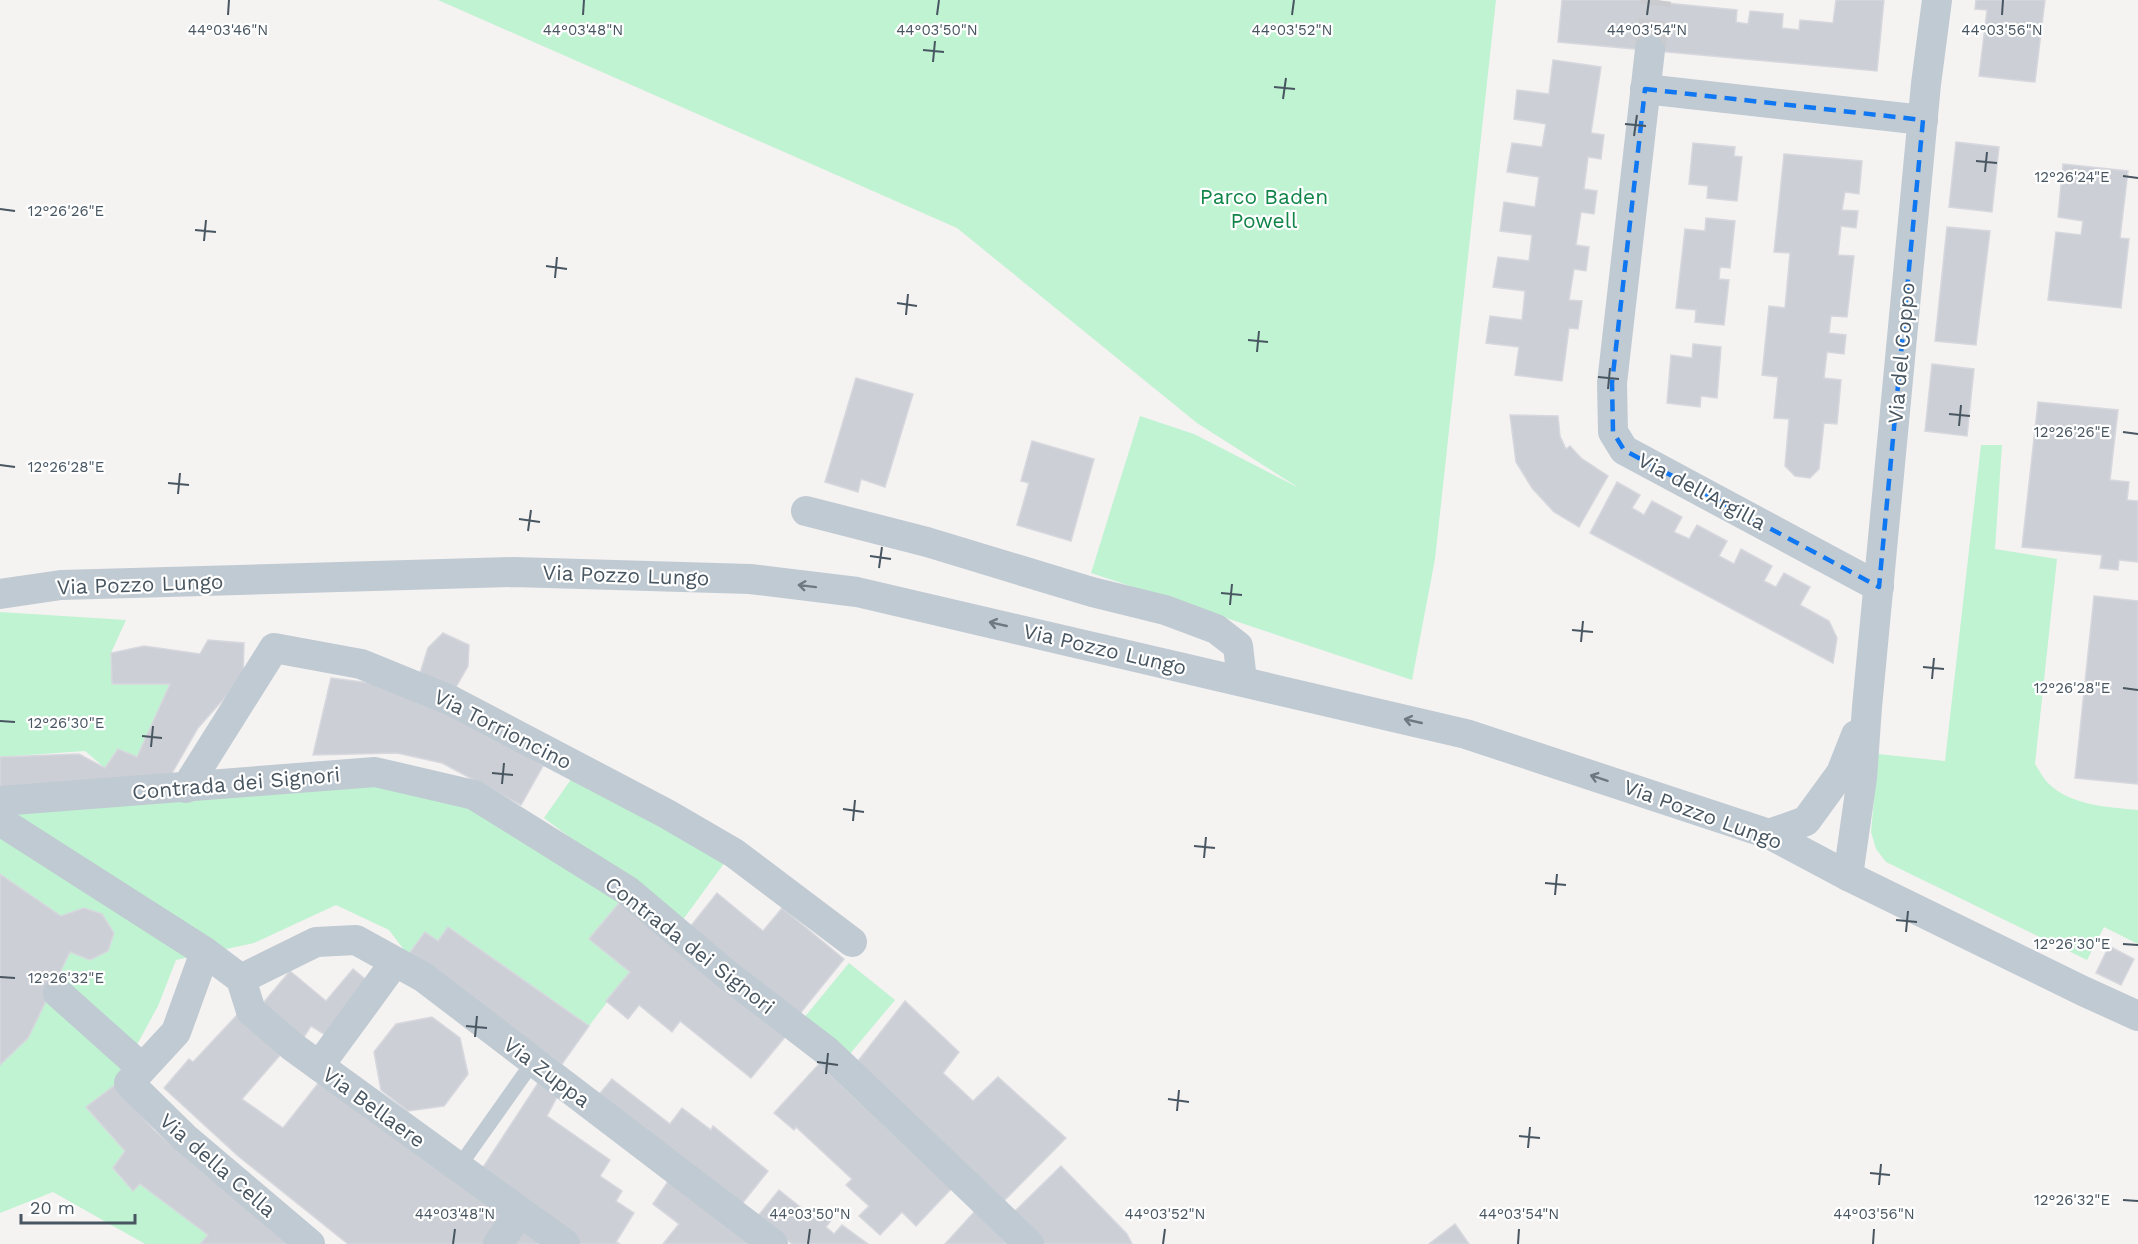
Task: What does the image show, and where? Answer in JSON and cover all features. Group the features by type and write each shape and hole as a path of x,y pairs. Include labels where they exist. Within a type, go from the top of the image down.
{"street":[{"name":"Via del Coppo","path":"1848,876 1862,778 1926,84 1937,0"},
{"name":"Via dell'Argilla","path":"1650,50 1612,383 1613,432 1624,450 1879,587"},
{"path":"1645,89 1923,120"},
{"path":"806,511 927,542 1092,592 1165,610 1216,629 1238,646 1242,680"},
{"name":"Via Pozzo Lungo","path":"0,594 61,585 514,572 750,579 857,592 1466,734 1769,834 1848,876 2092,996 2138,1016"},
{"name":"Via Torrioncino","path":"186,788 274,648 361,664 452,701 667,814 734,853 852,942"},
{"name":"Via del Coppo","path":"1769,834 1806,821 1841,772 1867,707"},
{"name":"Contrada dei Signori","path":"0,801 375,772 474,795 628,891 725,974 828,1052 1029,1244"},
{"path":"0,821 205,951 241,979"},
{"name":"Via Zuppa","path":"241,979 316,942 356,940 423,977 773,1244"},
{"path":"136,1076 176,1032 205,951"},
{"path":"319,1066 395,962"},
{"name":"Via Bellaere","path":"241,979 251,1011 293,1047 565,1244"},
{"name":"Via della Cella","path":"58,993 136,1076 185,1138 310,1244"},
{"path":"498,1244 520,1212"}],"lane":[{"path":"458,1168 533,1062"}],"highlighted area":[{"path":"1645,89 1923,120 1879,587 1624,450 1613,432 1612,383"}],"green space":[{"name":"Parco Baden Powell","path":"438,0 1496,0 1435,559 1412,680 1091,573 1140,416 1194,434 1299,488 1197,423 957,228"},
{"path":"1981,445 2002,445 1995,549 2057,559 2035,764 2048,783 2057,791 2079,801 2138,810 2138,944 2104,927 2087,960 1886,862 1876,849 1871,832 1878,754 1945,761"},
{"path":"0,612 126,620 111,653 112,684 170,684 137,757 118,749 105,768 85,751 0,757"},
{"path":"375,772 474,795 625,896 590,939 630,972 589,1026 448,927 438,941 425,932 408,955 389,930 336,905 254,943 176,960 158,1006 115,1085 125,1151 113,1169 133,1191 140,1184 208,1235 200,1244 145,1244 53,1192 0,1213 0,801"},
{"path":"572,778 725,862 682,921 544,818"},
{"path":"849,963 895,1000 849,1055 803,1019"}],"building":[{"path":"1562,0 1656,0 1737,10 1736,22 1748,24 1750,11 1783,14 1782,28 1799,30 1800,20 1833,23 1836,0 1884,0 1877,71 1558,42"},
{"path":"1976,0 2045,0 2035,82 1979,76 1987,10 1975,9"},
{"path":"1553,60 1601,67 1591,133 1604,135 1601,159 1588,157 1584,189 1597,191 1594,214 1581,212 1576,245 1589,247 1586,271 1574,269 1569,300 1582,301 1578,329 1569,328 1562,381 1515,375 1519,347 1486,343 1490,316 1522,320 1525,291 1493,287 1498,257 1529,261 1532,235 1500,231 1504,202 1535,207 1539,177 1507,172 1512,143 1542,147 1546,124 1514,119 1517,90 1549,94"},
{"path":"1956,142 1999,147 1992,212 1949,207"},
{"path":"1693,143 1735,147 1734,156 1742,157 1737,201 1707,198 1708,186 1689,184"},
{"path":"1784,154 1862,161 1859,194 1845,192 1842,210 1858,211 1856,228 1841,226 1838,255 1854,256 1847,317 1831,316 1829,333 1846,335 1844,354 1827,352 1824,378 1841,380 1837,424 1824,423 1819,469 1810,478 1795,476 1785,466 1789,419 1774,418 1778,377 1762,375 1769,306 1785,308 1790,253 1774,252"},
{"path":"2063,164 2128,171 2120,238 2129,239 2121,308 2048,300 2056,232 2081,235 2083,221 2058,217"},
{"path":"1706,218 1735,221 1730,268 1720,267 1719,279 1729,280 1724,325 1695,322 1696,310 1676,308 1685,229 1705,231"},
{"path":"1947,227 1990,231 1976,345 1935,341"},
{"path":"1693,344 1721,347 1717,398 1701,396 1700,407 1667,403 1671,355 1692,358"},
{"path":"1932,364 1974,369 1967,436 1925,431"},
{"path":"856,378 913,394 885,487 861,479 858,492 825,482"},
{"path":"2038,402 2118,410 2110,480 2129,482 2127,500 2138,501 2138,562 2119,560 2118,570 2100,568 2102,555 2022,547"},
{"path":"1510,415 1558,416 1560,436 1566,449 1570,446 1581,458 1608,476 1579,527 1554,512 1532,488 1516,462"},
{"path":"1032,441 1094,459 1071,541 1017,525 1029,483 1021,481"},
{"path":"1617,482 1640,495 1632,508 1644,515 1652,501 1682,517 1674,532 1689,539 1697,525 1727,541 1719,556 1734,564 1741,549 1772,566 1764,581 1776,587 1784,573 1810,587 1800,605 1829,621 1837,638 1833,663 1590,533"},
{"path":"2094,596 2138,601 2138,784 2075,778"},
{"path":"443,633 469,645 468,666 456,687 418,680 428,648"},
{"path":"208,640 244,643 243,677 198,728 168,780 0,793 0,757 79,754 105,768 118,749 137,757 170,684 112,684 111,653 144,646 200,654"},
{"path":"331,678 386,685 464,717 543,766 521,805 442,763 397,753 313,755"},
{"path":"0,874 61,916 84,908 102,914 114,933 108,951 90,960 70,952 28,1038 0,1065"},
{"path":"717,893 763,931 782,908 844,959 798,1016 690,927"},
{"path":"625,896 790,1031 751,1078 680,1021 672,1032 639,1005 628,1019 606,1001 630,972 589,939"},
{"path":"448,927 589,1026 562,1064 408,955 425,932 438,941"},
{"path":"2109,946 2134,959 2121,985 2096,973"},
{"path":"353,969 371,984 332,1039 311,1026 300,1043 259,1008 290,971 326,1001"},
{"path":"905,1001 959,1052 943,1073 973,1101 998,1077 1066,1138 999,1206 858,1061"},
{"path":"238,1014 282,1053 242,1099 283,1128 320,1081 506,1216 487,1244 348,1244 238,1156 164,1088 189,1059 193,1062"},
{"path":"432,1017 460,1038 468,1074 444,1106 408,1111 381,1090 374,1052 396,1024"},
{"path":"819,1064 951,1189 916,1226 902,1212 880,1235 859,1216 869,1206 846,1185 852,1179 796,1127 794,1130 774,1113"},
{"path":"612,1079 670,1124 682,1108 711,1130 713,1126 768,1171 738,1209 597,1097"},
{"path":"538,1083 557,1097 547,1116 610,1160 600,1176 622,1191 616,1201 634,1213 616,1242 620,1244 575,1244 478,1175"},
{"path":"115,1085 154,1130 205,1174 295,1244 200,1244 208,1235 140,1184 133,1191 113,1168 125,1151 86,1107"},
{"path":"1061,1166 1127,1234 1132,1244 1040,1244 1012,1214"},
{"path":"669,1180 753,1244 663,1244 679,1224 653,1204"},
{"path":"779,1190 814,1218 821,1210 832,1219 826,1227 834,1234 842,1225 868,1244 792,1244 758,1216"},
{"path":"975,1211 1008,1244 945,1244"},
{"path":"522,1218 559,1244 504,1244"},
{"path":"1455,1224 1469,1244 1429,1244"}],"tunnel":[{"path":"1650,50 1656,0"}]}
